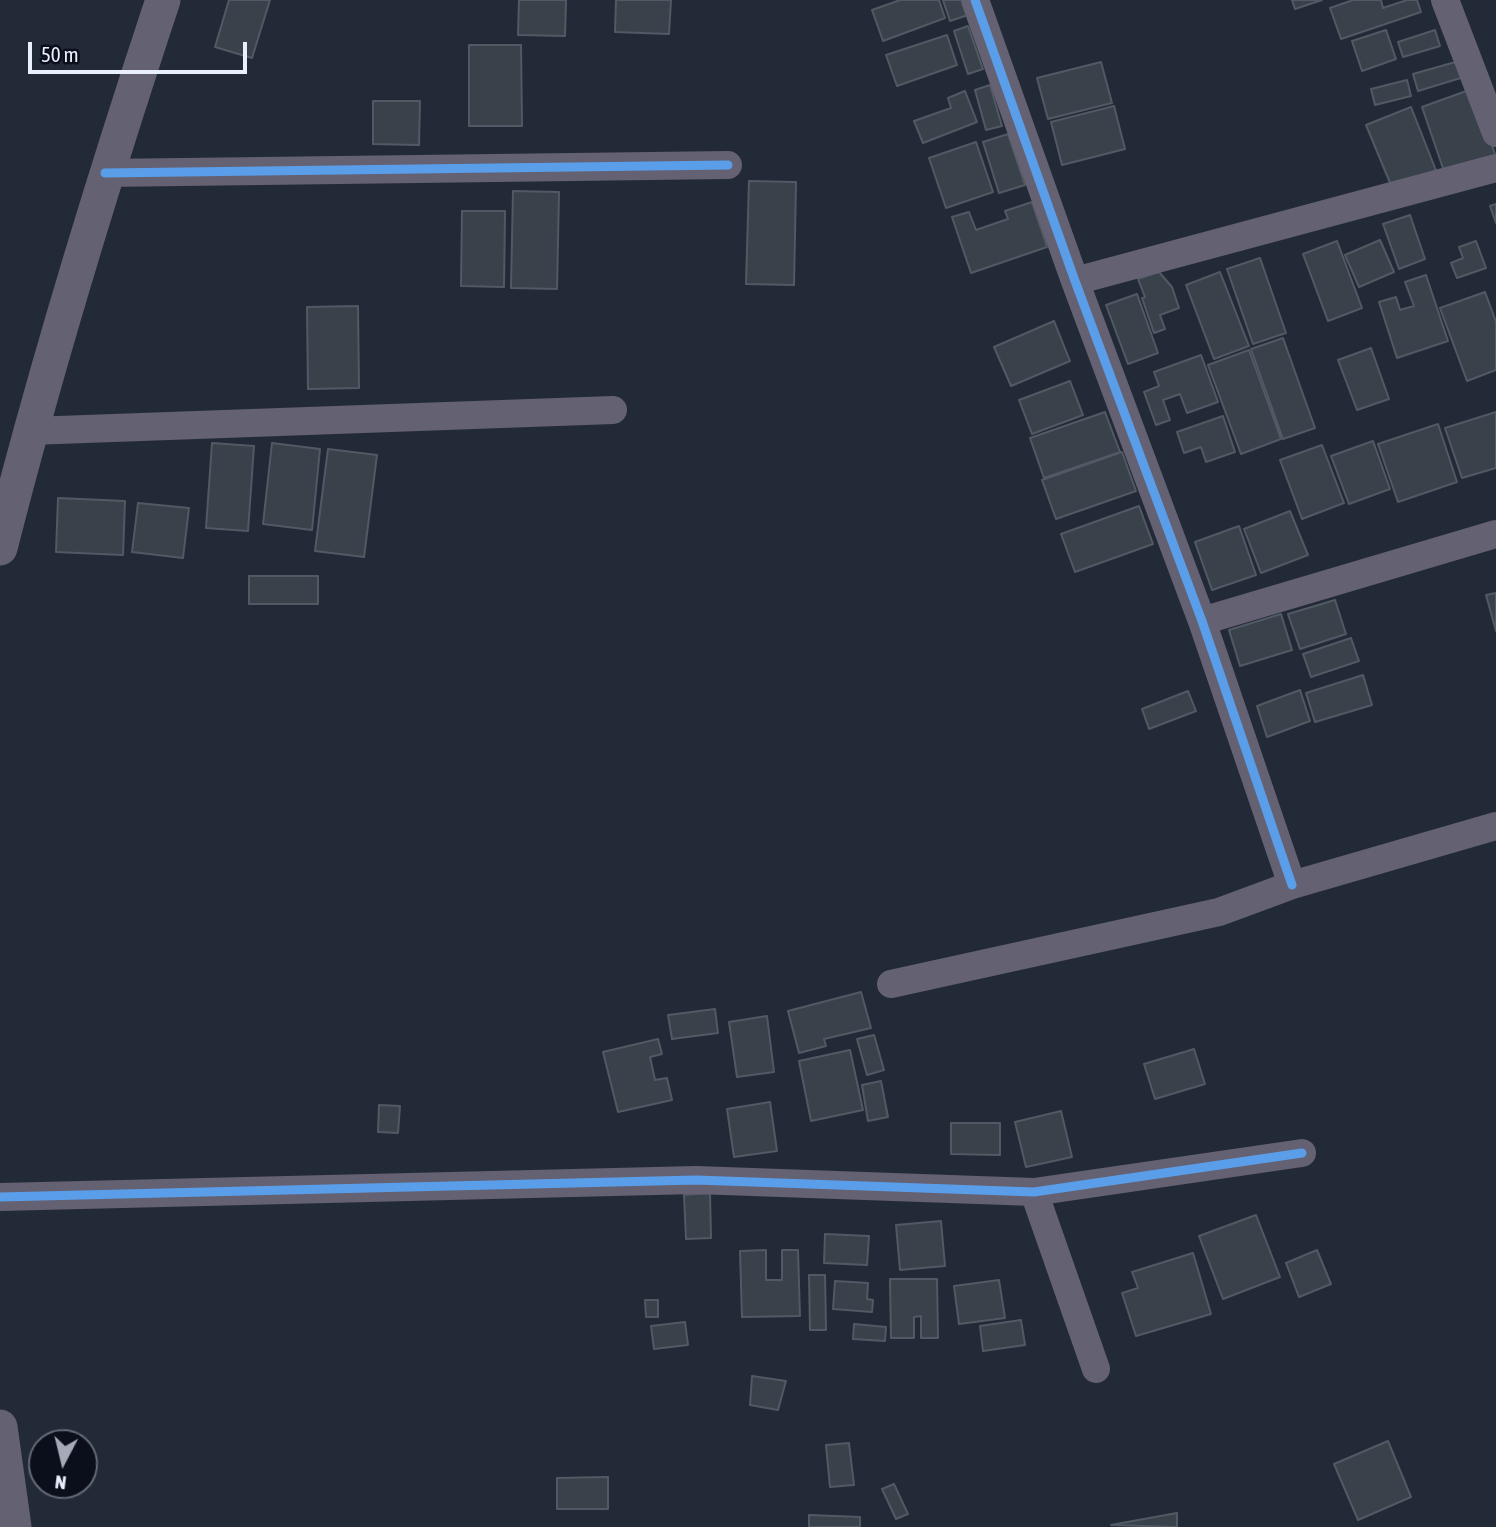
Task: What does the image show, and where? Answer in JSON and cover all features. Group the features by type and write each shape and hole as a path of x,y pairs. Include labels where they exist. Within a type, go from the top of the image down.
{"street":[{"path":"0,548 30,431 106,173 163,0"},
{"path":"975,0 1075,281 1202,621 1292,885"},
{"path":"1445,0 1496,133"},
{"path":"106,173 728,165"},
{"path":"1075,281 1496,168"},
{"path":"30,431 613,410"},
{"path":"1202,621 1496,534"},
{"path":"891,984 1219,912 1292,885 1496,826"},
{"path":"0,1197 696,1180 1034,1192 1302,1153"},
{"path":"1034,1192 1096,1369"},
{"path":"0,1427 14,1527"}],"building":[{"path":"229,0 270,0 252,58 215,47"},
{"path":"519,0 566,0 565,36 518,35"},
{"path":"616,0 671,0 669,34 615,32"},
{"path":"900,0 939,0 945,18 883,41 872,10"},
{"path":"943,0 963,0 968,15 950,21"},
{"path":"1292,0 1322,0 1295,9"},
{"path":"1353,0 1381,0 1383,8 1407,0 1417,0 1421,12 1341,39 1330,8"},
{"path":"968,26 983,69 968,74 954,31"},
{"path":"1386,30 1396,59 1362,71 1352,41"},
{"path":"1435,30 1440,46 1403,57 1398,42"},
{"path":"947,35 957,65 897,86 886,55"},
{"path":"469,45 521,45 522,126 469,126"},
{"path":"1459,61 1464,77 1418,91 1413,74"},
{"path":"1101,62 1112,103 1048,119 1037,78"},
{"path":"1407,80 1411,96 1375,105 1371,89"},
{"path":"990,85 1002,126 986,130 975,90"},
{"path":"1472,89 1496,157 1446,177 1422,107"},
{"path":"965,91 977,122 923,143 914,121 951,108 948,98"},
{"path":"373,101 420,101 419,145 373,144"},
{"path":"1114,106 1125,149 1062,165 1051,122"},
{"path":"1411,107 1437,173 1393,190 1366,125"},
{"path":"1008,134 1025,185 999,193 983,142"},
{"path":"976,142 993,192 946,208 929,158"},
{"path":"749,181 796,182 794,285 746,284"},
{"path":"513,191 559,192 557,289 511,288"},
{"path":"1032,202 1047,247 971,273 952,217 969,212 976,230 1008,219 1005,211"},
{"path":"1496,204 1496,223 1490,206"},
{"path":"462,211 505,211 504,287 461,286"},
{"path":"1410,215 1425,259 1399,269 1383,224"},
{"path":"1380,240 1394,272 1359,287 1345,255"},
{"path":"1337,241 1362,308 1328,321 1303,254"},
{"path":"1476,241 1486,268 1457,278 1451,263 1463,258 1459,247"},
{"path":"1260,258 1286,333 1253,344 1227,269"},
{"path":"1159,272 1172,287 1179,308 1160,315 1165,329 1154,333 1138,279"},
{"path":"1220,272 1249,346 1214,359 1186,285"},
{"path":"1426,275 1448,341 1397,358 1379,302 1396,297 1400,310 1414,306 1405,282"},
{"path":"1485,292 1496,322 1496,370 1467,381 1440,308"},
{"path":"1137,294 1158,353 1128,364 1106,305"},
{"path":"358,306 359,388 308,389 307,307"},
{"path":"1054,321 1070,361 1011,386 994,347"},
{"path":"1283,338 1315,428 1283,439 1251,349"},
{"path":"1371,348 1389,399 1357,410 1338,360"},
{"path":"1249,350 1281,439 1241,454 1208,365"},
{"path":"1201,355 1218,402 1187,413 1180,394 1163,400 1170,420 1156,425 1144,392 1159,386 1154,372"},
{"path":"1070,381 1083,415 1032,434 1019,400"},
{"path":"1105,412 1120,452 1044,478 1030,438"},
{"path":"1496,412 1496,468 1462,478 1445,428"},
{"path":"1223,416 1235,452 1206,462 1201,447 1184,453 1177,432"},
{"path":"1438,424 1457,482 1398,502 1378,444"},
{"path":"1373,441 1390,489 1349,504 1331,456"},
{"path":"212,443 254,446 248,531 206,528"},
{"path":"272,443 320,449 312,530 263,524"},
{"path":"1322,445 1344,503 1302,519 1280,460"},
{"path":"328,449 377,455 364,557 315,551"},
{"path":"1122,452 1136,491 1056,519 1042,480"},
{"path":"58,498 125,501 123,555 56,552"},
{"path":"138,503 189,508 183,558 132,552"},
{"path":"1139,506 1153,544 1075,572 1061,534"},
{"path":"1290,511 1308,555 1261,573 1244,529"},
{"path":"1239,526 1256,575 1212,590 1195,542"},
{"path":"249,576 318,576 318,604 249,604"},
{"path":"1496,593 1496,631 1486,595"},
{"path":"1335,600 1346,634 1300,649 1288,614"},
{"path":"1281,614 1292,650 1240,666 1229,630"},
{"path":"1351,638 1359,661 1311,677 1303,654"},
{"path":"1363,675 1372,705 1315,722 1306,693"},
{"path":"1300,690 1310,721 1267,737 1257,706"},
{"path":"1188,691 1196,711 1149,729 1142,709"},
{"path":"861,992 871,1028 824,1039 826,1046 799,1053 788,1011"},
{"path":"715,1009 718,1033 672,1039 668,1015"},
{"path":"767,1016 774,1072 737,1077 729,1022"},
{"path":"874,1035 884,1070 867,1075 857,1039"},
{"path":"658,1039 662,1054 650,1057 655,1080 667,1078 672,1100 618,1112 603,1052"},
{"path":"1194,1049 1205,1084 1155,1099 1144,1064"},
{"path":"850,1050 863,1110 811,1121 799,1061"},
{"path":"881,1081 888,1117 868,1121 862,1085"},
{"path":"770,1102 777,1151 734,1157 727,1109"},
{"path":"379,1105 400,1106 398,1133 378,1132"},
{"path":"1061,1111 1072,1157 1026,1167 1015,1122"},
{"path":"951,1123 1000,1123 1000,1155 951,1154"},
{"path":"710,1193 711,1238 686,1239 684,1195"},
{"path":"1256,1215 1280,1277 1223,1299 1199,1236"},
{"path":"941,1221 945,1266 900,1270 896,1225"},
{"path":"825,1234 869,1236 867,1265 824,1263"},
{"path":"766,1250 766,1280 782,1280 782,1250 798,1250 800,1316 742,1317 740,1251"},
{"path":"1317,1250 1331,1284 1299,1297 1286,1263"},
{"path":"1193,1253 1211,1314 1136,1336 1122,1293 1138,1288 1132,1272"},
{"path":"809,1275 825,1275 826,1330 810,1330"},
{"path":"890,1279 937,1279 938,1338 921,1338 921,1316 914,1317 914,1338 891,1338"},
{"path":"999,1280 1005,1318 959,1324 954,1286"},
{"path":"835,1281 868,1283 867,1299 873,1300 872,1312 833,1309"},
{"path":"645,1300 658,1300 658,1317 646,1317"},
{"path":"1021,1320 1025,1345 983,1351 980,1326"},
{"path":"685,1322 688,1345 654,1349 651,1326"},
{"path":"854,1324 886,1327 885,1341 853,1339"},
{"path":"752,1376 786,1381 778,1410 750,1405"},
{"path":"1388,1441 1411,1497 1358,1520 1334,1464"},
{"path":"849,1443 854,1485 830,1487 826,1445"},
{"path":"608,1477 608,1509 557,1509 557,1478"},
{"path":"894,1484 908,1514 896,1519 882,1489"},
{"path":"1177,1513 1177,1527 1111,1525"},
{"path":"809,1515 860,1517 860,1527 809,1527"}],"cycle path":[{"path":"975,0 1075,281 1202,621 1292,885"},
{"path":"105,173 728,165"},
{"path":"0,1197 696,1180 1034,1192 1302,1153"}]}
